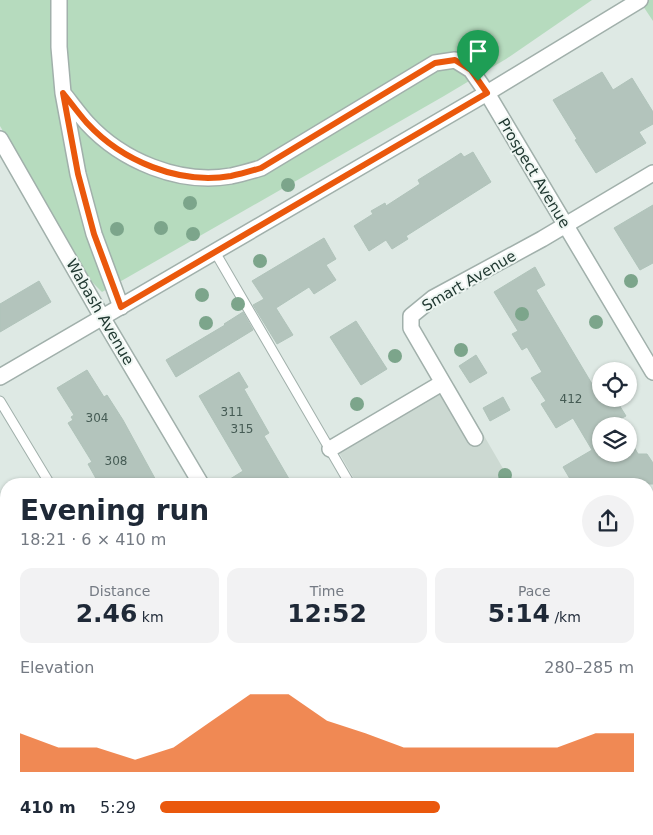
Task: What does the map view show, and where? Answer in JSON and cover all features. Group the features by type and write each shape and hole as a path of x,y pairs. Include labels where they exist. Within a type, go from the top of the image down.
{"street":[{"path":"58,0 59,47 63,93 78,174 94,234 121,307"},
{"path":"0,377 487,93 640,0"},
{"name":"Prospect Avenue","path":"63,93 88,124 114,146 141,162 171,173 199,177 230,176 261,168 435,63 455,60 471,70 487,93 653,372"},
{"name":"Wabash Avenue","path":"0,139 198,478"},
{"name":"Smart Avenue","path":"442,383 412,328 411,316 433,298 653,173"},
{"path":"330,449 442,383 476,438"}],"lane":[{"path":"215,252 347,478"},
{"path":"0,401 46,478"}],"shaded area":[{"path":"454,384 509,478 354,478 338,451"}],"green space":[{"path":"0,0 592,0 506,59 444,96 102,292 91,281 0,126"},
{"path":"639,0 653,0 653,21"}],"building":[{"path":"602,72 613,90 632,78 653,112 653,124 639,132 646,143 596,173 553,100"},
{"path":"473,152 491,182 406,236 408,239 392,249 386,240 369,251 354,226 373,214 371,211 385,203 386,206 420,184 418,180 461,153 464,157"},
{"path":"653,205 653,263 640,270 614,228"},
{"path":"324,238 336,259 326,265 336,280 314,294 309,287 276,308 293,335 277,344 253,305 264,299 252,281"},
{"path":"535,267 545,285 536,290 592,384 592,407 620,407 626,416 592,417 592,450 573,418 556,428 541,404 546,401 531,378 542,372 527,347 522,350 512,334 518,331 494,292"},
{"path":"39,281 51,302 0,332 0,304"},
{"path":"243,312 253,330 176,377 166,360 225,325"},
{"path":"356,321 387,369 361,385 330,337"},
{"path":"476,355 487,373 470,383 459,366"},
{"path":"87,370 104,397 107,395 123,420 155,478 96,478 88,464 92,462 68,423 73,420 71,417 74,415 57,388"},
{"path":"239,372 248,387 244,389 269,433 264,436 288,478 232,478 243,471 199,396"},
{"path":"503,397 510,410 490,421 483,408"},
{"path":"592,450 592,462 637,462 637,452 638,454 647,454 653,463 653,478 569,478 563,467"}],"route":[{"path":"455,60 471,70 478,81 487,93 121,307 94,234 78,174 63,93 88,124 114,146 141,162 171,173 199,177 230,176 261,168 435,63 455,60"}]}
